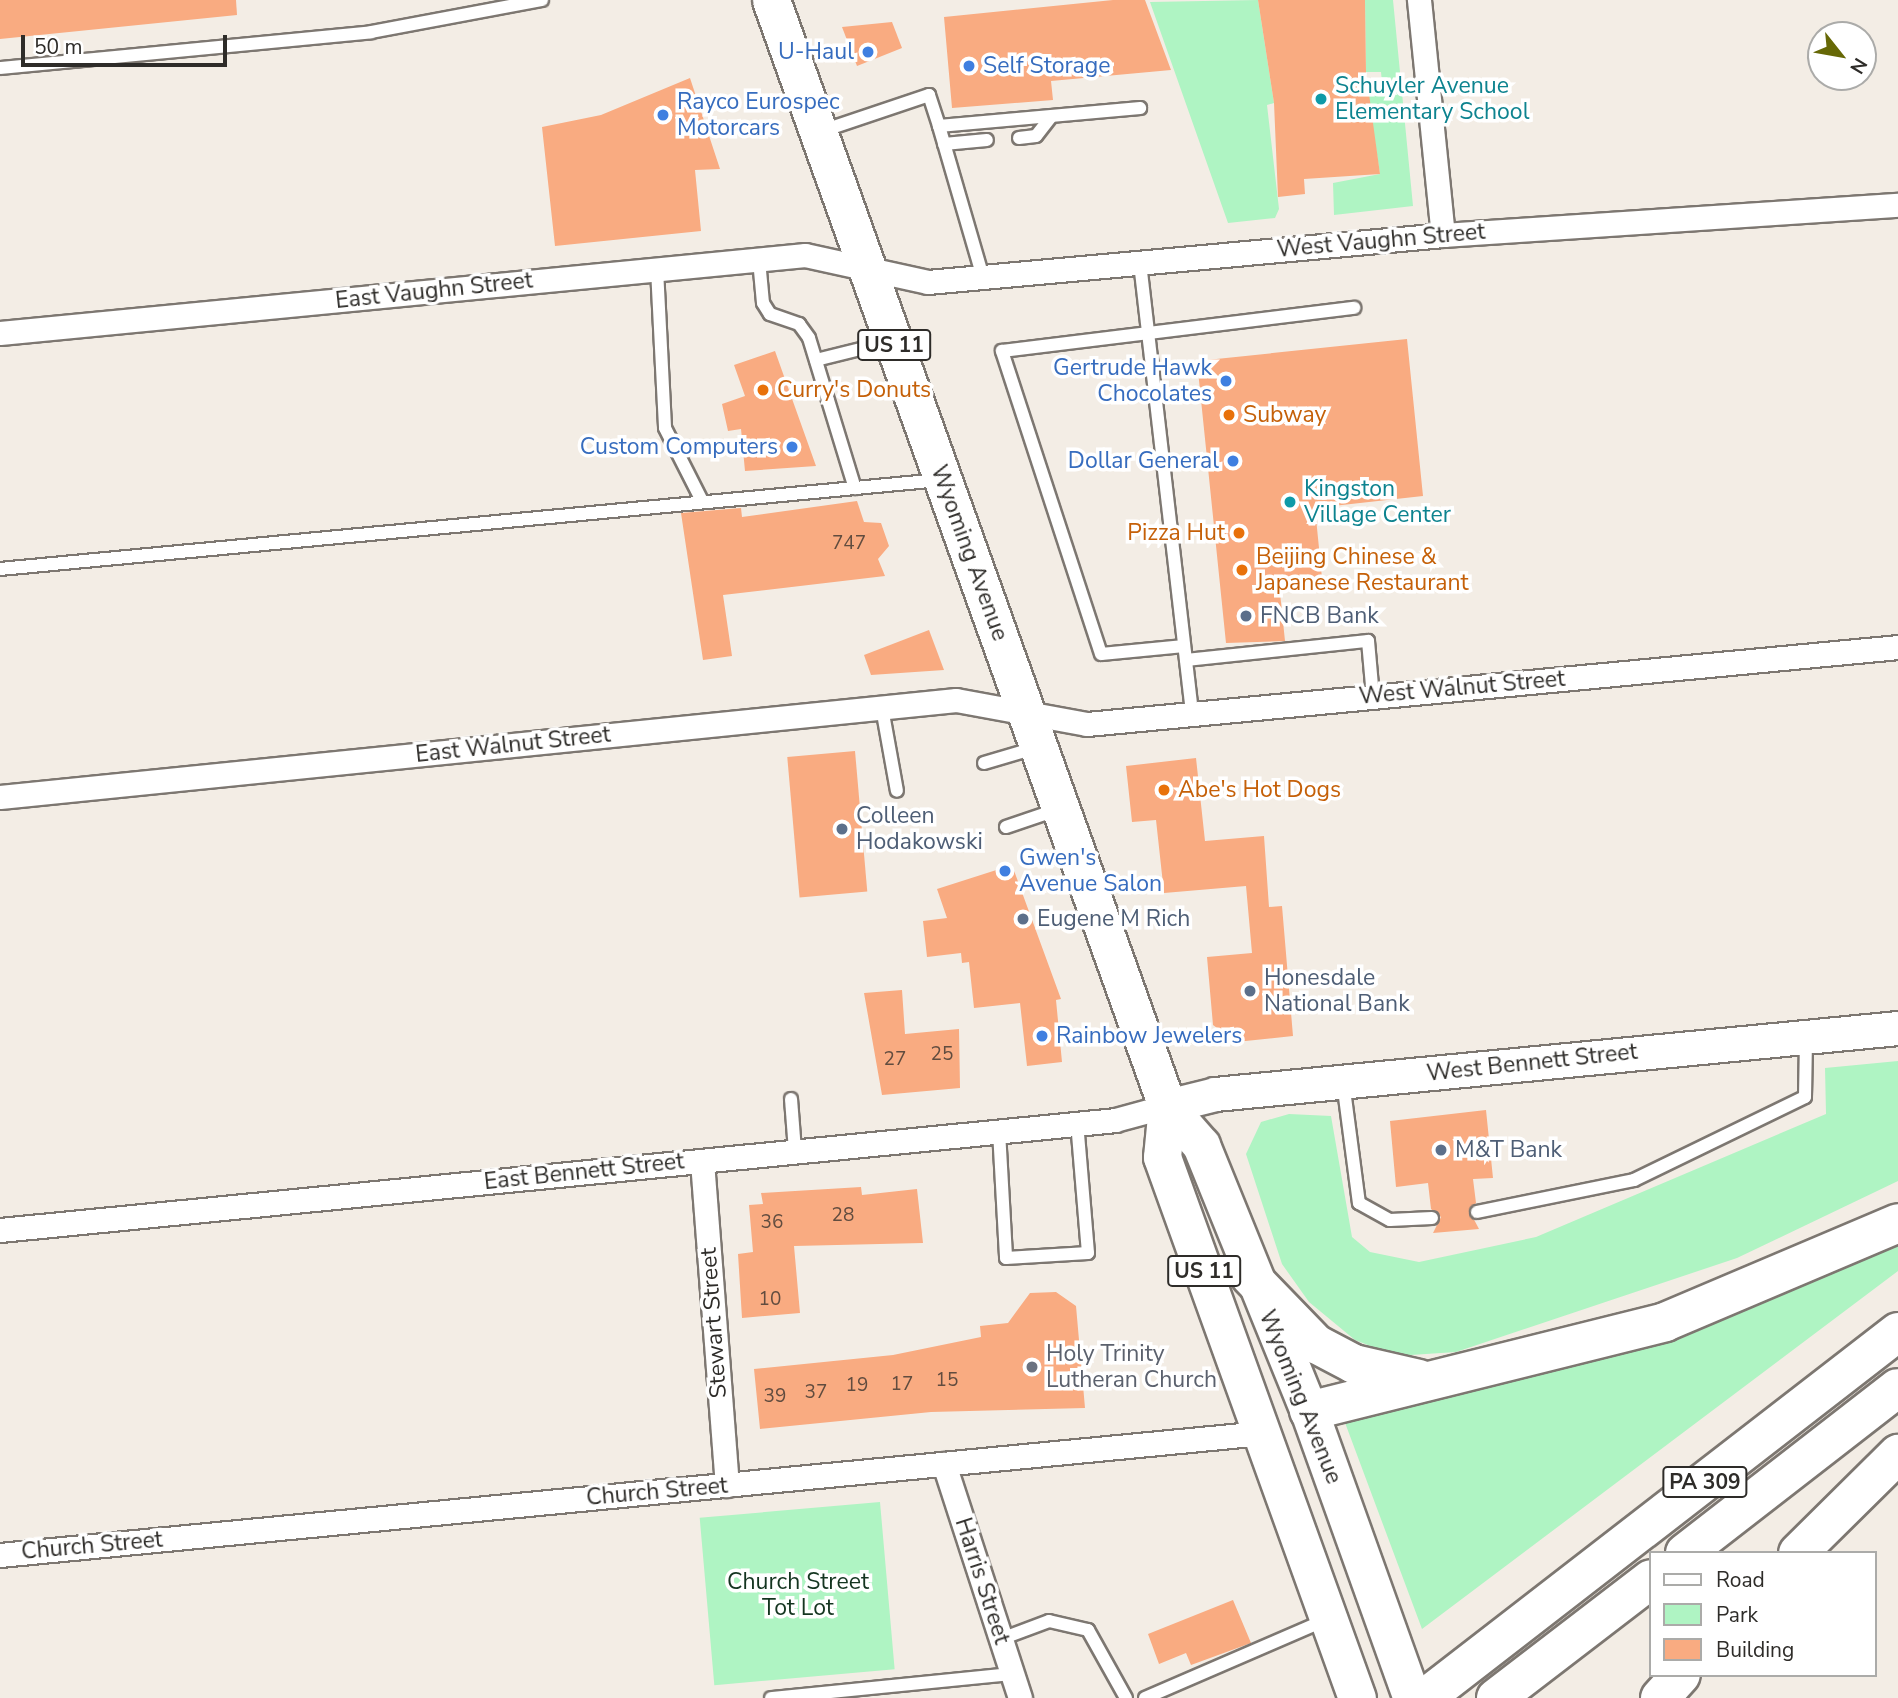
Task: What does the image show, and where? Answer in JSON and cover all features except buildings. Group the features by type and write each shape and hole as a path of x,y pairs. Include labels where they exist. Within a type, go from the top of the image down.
{"highway":[{"path":"1309,1411 1665,1322 1898,1223"},
{"path":"1250,1276 1301,1332 1333,1354 1377,1371 1435,1381"},
{"name":"PA 309","path":"1425,1698 1898,1332"},
{"name":"PA 309","path":"1688,1551 1898,1388"},
{"path":"1800,1551 1898,1454"},
{"path":"1496,1698 1650,1580"},
{"path":"1660,1698 1679,1677"}],"main road":[{"name":"Wyoming Avenue","path":"771,0 821,131 893,342 1167,1106 1201,1145 1250,1276 1309,1411 1412,1698"},
{"name":"Wyoming Avenue","path":"1167,1106 1162,1157 1357,1698"},
{"name":"Church Street","path":"1262,1433 1309,1411"}],"street":[{"path":"1419,0 1443,235"},
{"name":"West Vaughn Street","path":"867,268 928,282 1443,235 1898,205"},
{"name":"East Vaughn Street","path":"0,333 806,255 867,268"},
{"name":"West Walnut Street","path":"1026,712 1087,724 1898,647"},
{"name":"East Walnut Street","path":"0,797 964,700 1026,712"},
{"name":"West Bennett Street","path":"1167,1106 1215,1094 1898,1028"},
{"name":"East Bennett Street","path":"0,1230 1077,1123 1167,1106"},
{"name":"Stewart Street","path":"702,1161 727,1485"},
{"name":"Church Street","path":"0,1555 1262,1433"},
{"name":"Harris Street","path":"944,1464 1020,1698"}],"lane":[{"path":"0,68 371,32 542,0"},
{"path":"821,131 929,95 984,277"},
{"path":"939,125 1140,108"},
{"path":"1019,138 1036,136 1051,117"},
{"path":"944,144 987,141"},
{"path":"759,260 763,303 770,314 799,324 816,360 855,488"},
{"path":"1140,263 1192,714"},
{"path":"657,269 663,344 665,428 702,501"},
{"path":"1184,646 1101,654 1002,351 1353,309"},
{"path":"816,360 893,342"},
{"path":"0,569 943,480"},
{"path":"1186,660 1368,641 1373,697"},
{"path":"882,708 897,791"},
{"path":"984,763 1039,747"},
{"path":"1006,827 1060,808"},
{"path":"1477,1212 1634,1180 1805,1097 1805,1037"},
{"path":"1343,1082 1359,1203 1390,1220 1432,1218"},
{"path":"791,1099 795,1151"},
{"path":"999,1131 1006,1258 1088,1253 1077,1123"},
{"path":"1145,1698 1329,1618"},
{"path":"1001,1639 1049,1621 1088,1630 1126,1698"},
{"path":"771,1698 1013,1674"}],"green space":[{"path":"1258,0 1274,103 1267,105 1279,209 1275,218 1228,223 1150,2"},
{"path":"1365,0 1393,0 1413,206 1334,215 1333,183 1380,174 1368,96 1383,93 1381,72 1366,72"},
{"path":"1898,1061 1898,1181 1737,1258 1456,1352 1396,1356 1355,1340 1309,1302 1282,1264 1246,1154 1261,1122 1289,1114 1331,1116 1352,1237 1370,1252 1419,1262 1536,1237 1826,1114 1825,1068"},
{"path":"1898,1242 1898,1271 1422,1629 1344,1420 1670,1337"},
{"name":"Church Street Tot Lot","path":"880,1502 895,1669 714,1685 700,1518"}],"place":[{"name":"U-Haul","path":"868,52"},
{"name":"Self Storage","path":"969,66"},
{"name":"Schuyler Avenue Elementary School","path":"1321,99"},
{"name":"Rayco Eurospec Motorcars","path":"663,115"},
{"name":"Gertrude Hawk Chocolates","path":"1226,381"},
{"name":"Curry's Donuts","path":"763,390"},
{"name":"Subway","path":"1229,415"},
{"name":"Custom Computers","path":"792,447"},
{"name":"Dollar General","path":"1233,461"},
{"name":"Kingston Village Center","path":"1290,502"},
{"name":"Pizza Hut","path":"1239,533"},
{"name":"Beijing Chinese & Japanese Restaurant","path":"1242,570"},
{"name":"FNCB Bank","path":"1246,616"},
{"name":"Abe's Hot Dogs","path":"1164,790"},
{"name":"Colleen Hodakowski","path":"842,829"},
{"name":"Gwen's Avenue Salon","path":"1005,871"},
{"name":"Eugene M Rich","path":"1023,919"},
{"name":"Honesdale National Bank","path":"1250,991"},
{"name":"Rainbow Jewelers","path":"1042,1036"},
{"name":"M&T Bank","path":"1441,1150"},
{"name":"Holy Trinity Lutheran Church","path":"1032,1367"}]}
